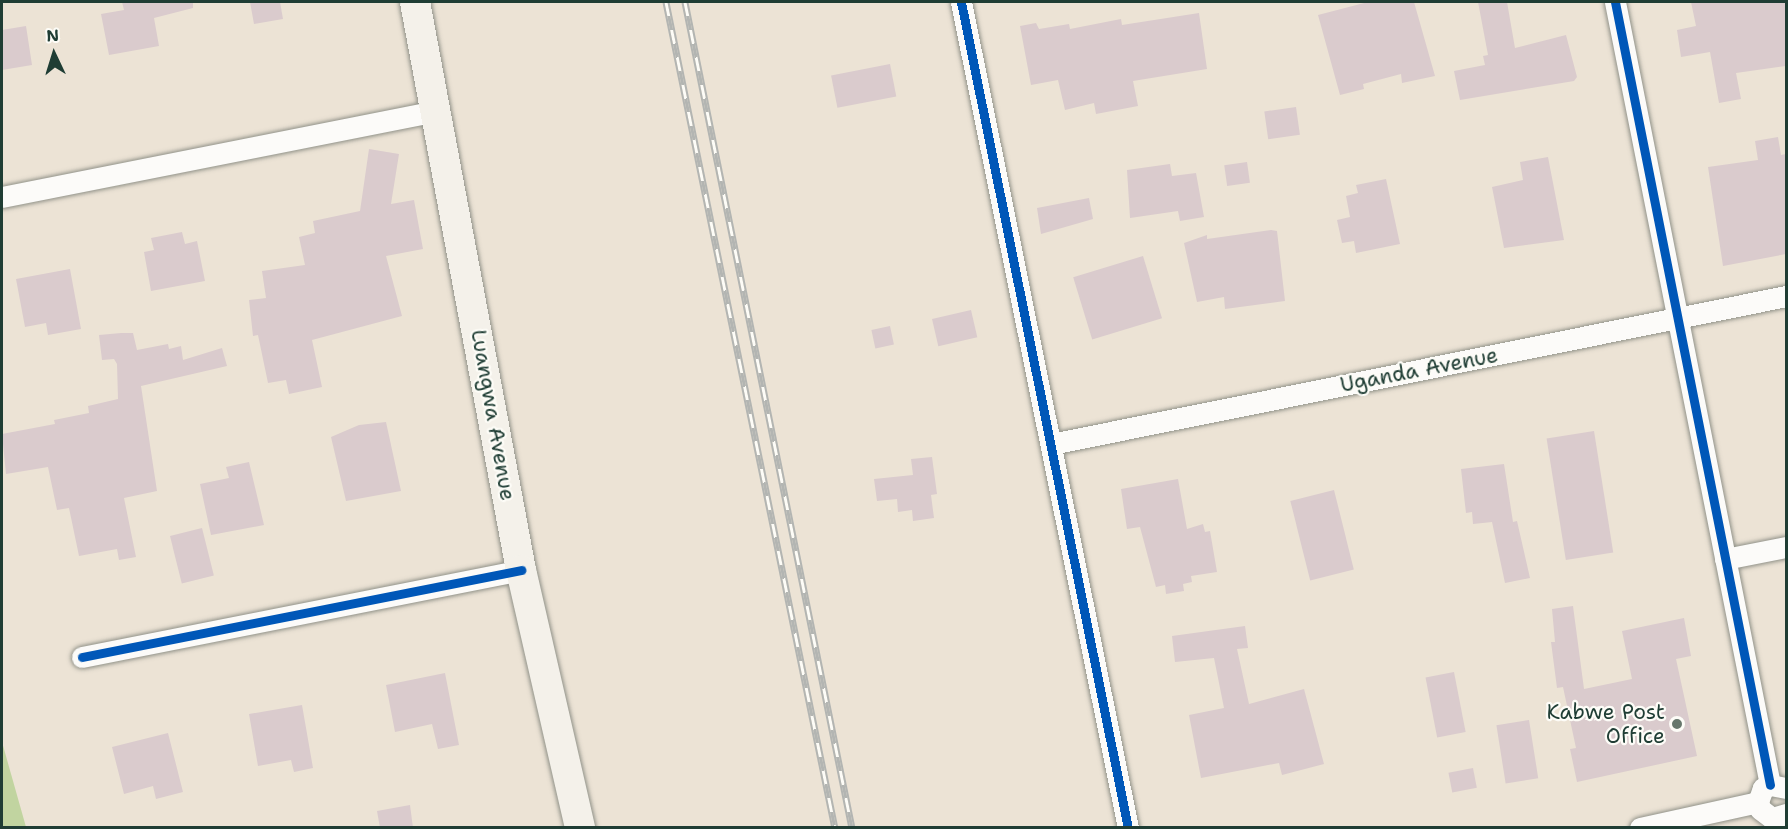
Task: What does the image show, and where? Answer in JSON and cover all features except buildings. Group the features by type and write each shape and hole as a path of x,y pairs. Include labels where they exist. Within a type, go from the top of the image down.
{"main road":[{"name":"Luangwa Avenue","path":"415,2 521,570 580,828"}],"street":[{"path":"961,2 1128,828"},
{"path":"1615,2 1771,791 1765,815 1782,820"},
{"path":"2,197 437,111"},
{"name":"Uganda Avenue","path":"1051,444 1786,296"},
{"path":"1725,559 1786,547"},
{"path":"82,657 521,570"},
{"path":"1640,828 1771,791"}],"green space":[{"path":"2,742 26,827 2,827"}],"railway":[{"path":"666,2 835,828"},
{"path":"685,2 852,828"}],"cycle path":[{"path":"961,2 1128,828"},
{"path":"1615,2 1770,785"},
{"path":"82,657 521,570"}],"place":[{"name":"Kabwe Post Office","path":"1677,724"}]}
